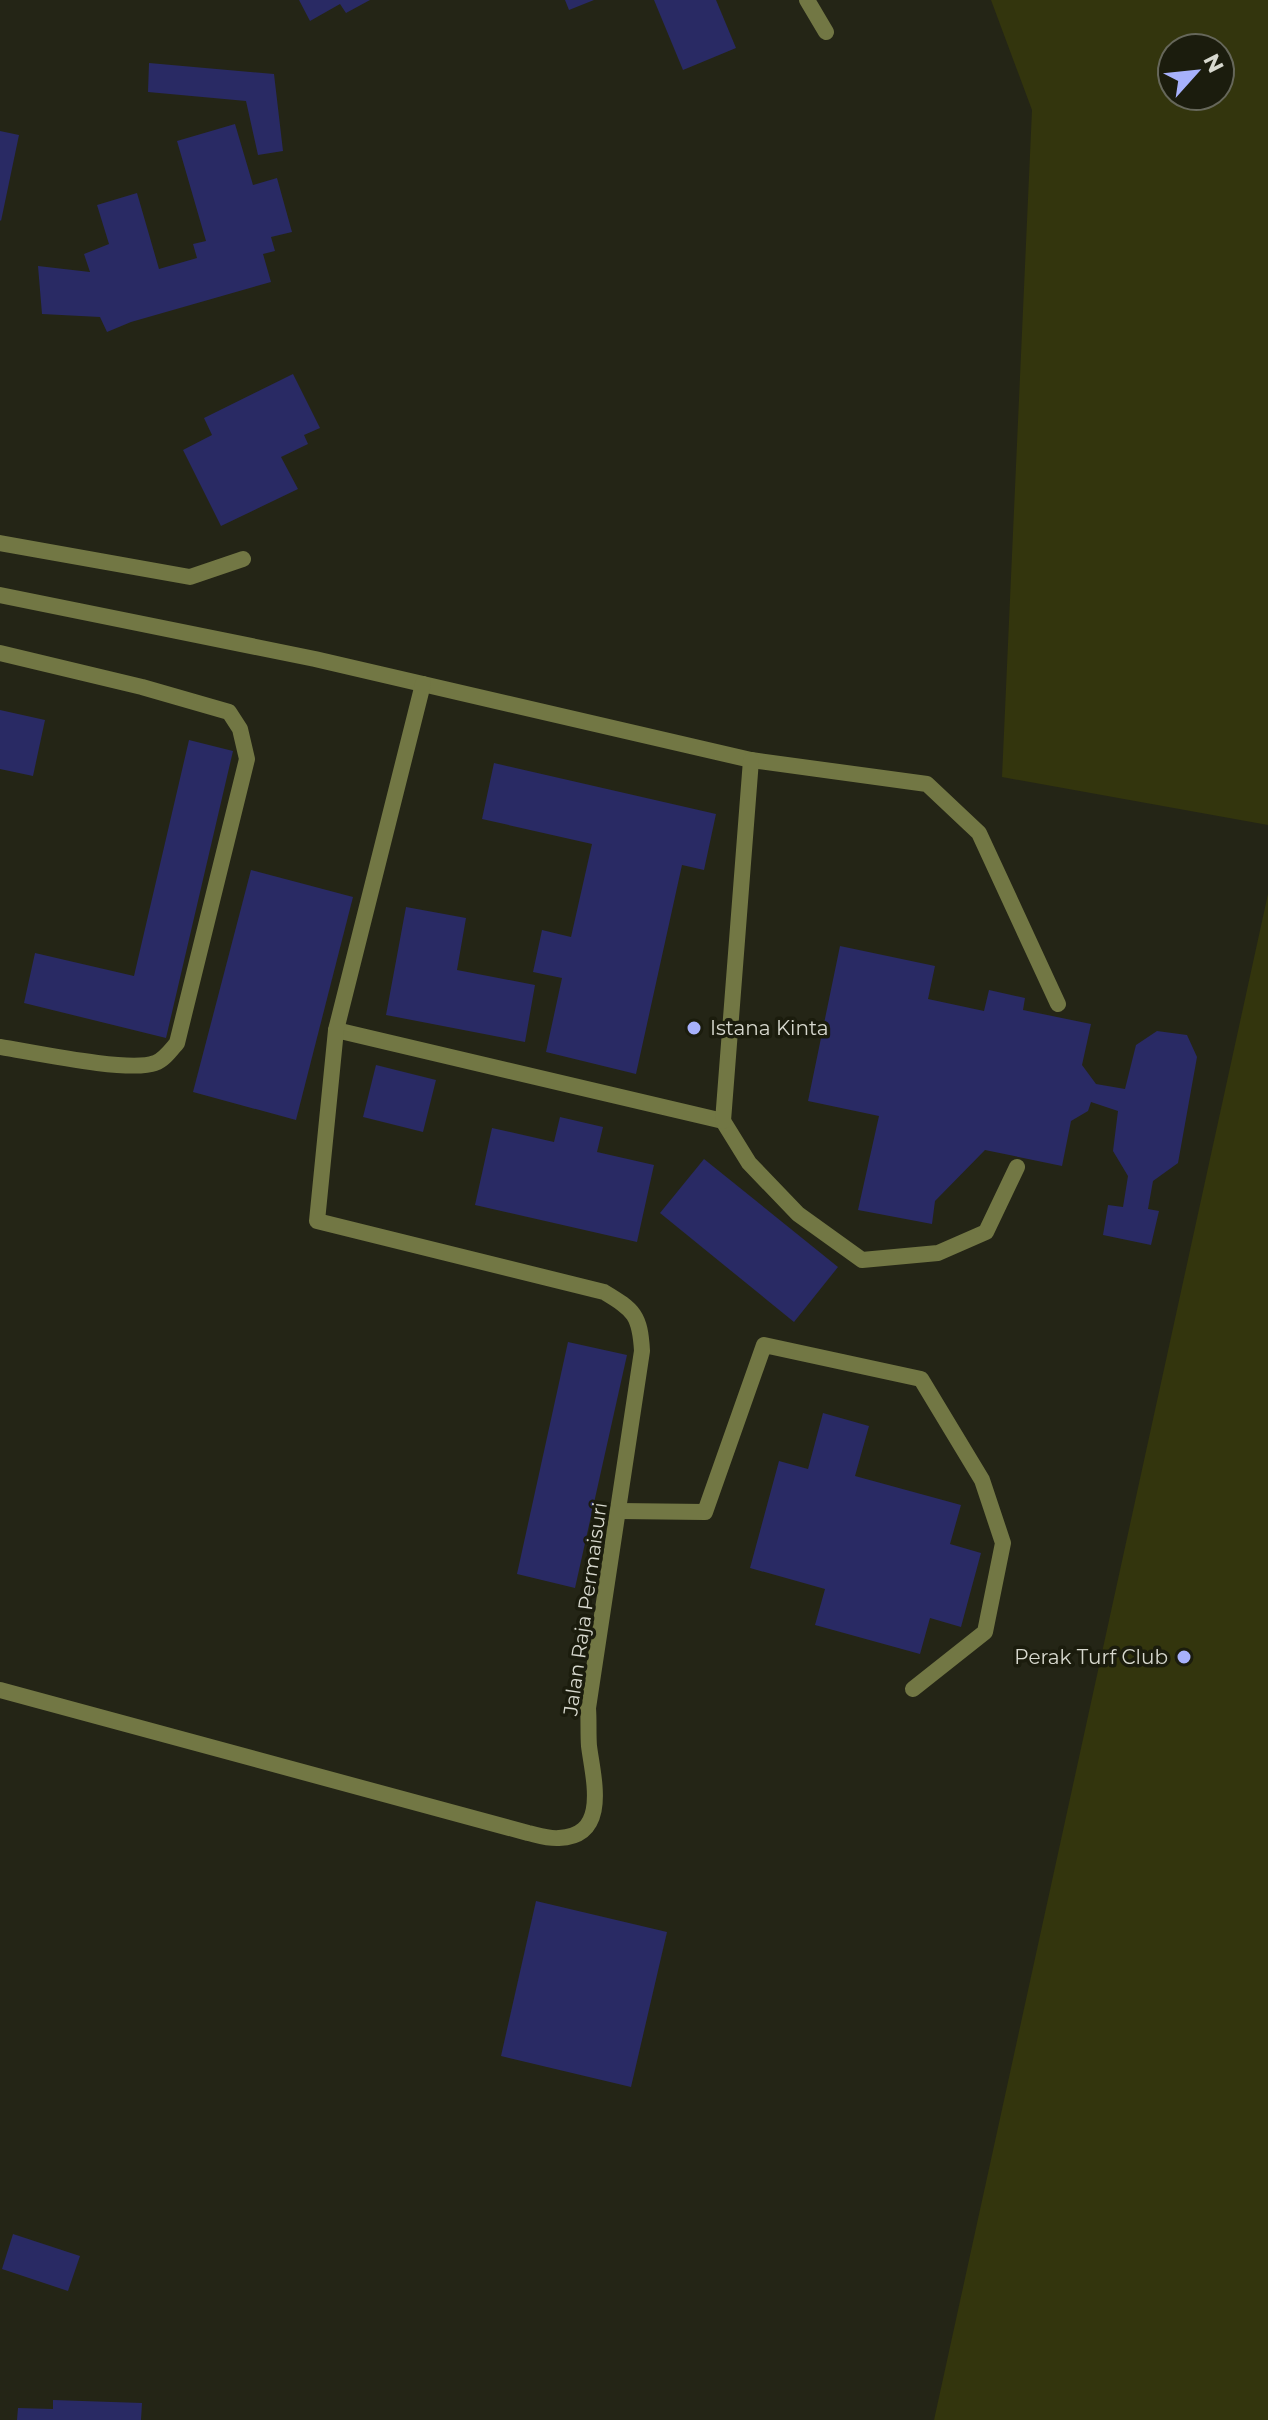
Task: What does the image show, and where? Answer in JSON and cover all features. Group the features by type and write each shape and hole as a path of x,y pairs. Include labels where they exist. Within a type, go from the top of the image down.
{"street":[{"path":"807,0 826,32"},
{"path":"0,543 190,577 243,559"},
{"path":"0,595 423,684 751,760 927,784 979,833 1058,1004"},
{"path":"0,653 142,687 229,712 240,729 247,759 177,1043 168,1054 155,1063 127,1066 0,1047"},
{"path":"423,684 336,1030 723,1121"},
{"path":"751,760 723,1121 749,1163 798,1214 862,1260 938,1253 986,1232 1017,1167"},
{"name":"Jalan Raja Permaisuri","path":"0,1690 513,1829 560,1839 583,1831 595,1811 596,1786 589,1743 588,1708 642,1351 641,1327 628,1306 604,1292 317,1221 336,1030"},
{"path":"619,1511 705,1512 764,1345 921,1379 982,1480 1003,1543 985,1632 913,1689"}],"shaded area":[{"path":"991,0 1268,0 1268,825 1002,777 1032,110"},
{"name":"Perak Turf Club","path":"1268,894 1268,2420 934,2420"}],"building":[{"path":"299,0 370,0 346,13 340,4 310,21"},
{"path":"565,0 594,0 569,10"},
{"path":"654,0 716,0 736,48 683,70"},
{"path":"149,63 274,74 283,151 258,155 246,101 148,92"},
{"path":"235,124 253,185 277,178 292,232 271,237 275,251 263,254 271,282 131,322 107,332 100,317 42,314 38,266 90,272 84,254 109,244 97,205 137,193 159,269 197,258 193,244 206,241 177,141"},
{"path":"0,131 19,135 1,221 0,220"},
{"path":"293,374 320,428 304,435 308,444 281,457 298,489 221,526 183,450 212,435 204,418"},
{"path":"0,710 45,720 33,776 0,769"},
{"path":"189,740 233,751 166,1038 24,1003 35,953 134,976"},
{"path":"494,763 716,814 704,870 682,865 636,1074 546,1052 562,978 533,972 542,930 571,937 592,844 482,819"},
{"path":"251,870 353,897 296,1120 193,1092"},
{"path":"406,907 466,918 457,970 535,985 525,1042 386,1015"},
{"path":"840,946 935,966 928,999 984,1011 989,990 1025,998 1023,1010 1091,1024 1082,1065 1096,1084 1125,1089 1136,1045 1157,1031 1187,1035 1197,1057 1178,1163 1153,1181 1148,1209 1159,1211 1151,1245 1103,1235 1108,1205 1123,1207 1128,1176 1113,1151 1118,1111 1091,1102 1088,1111 1071,1121 1062,1166 985,1150 935,1201 932,1224 858,1210 879,1116 808,1101"},
{"path":"376,1065 436,1080 423,1132 363,1117"},
{"path":"560,1117 603,1127 597,1152 654,1165 637,1242 475,1205 492,1128 554,1142"},
{"path":"704,1159 838,1267 794,1322 660,1213"},
{"path":"568,1342 627,1355 575,1588 517,1574"},
{"path":"823,1413 869,1426 855,1476 961,1505 950,1544 981,1553 961,1627 930,1618 920,1654 815,1625 825,1589 750,1568 779,1461 808,1469"},
{"path":"536,1901 667,1932 631,2087 501,2056"},
{"path":"13,2234 80,2256 68,2291 2,2269"},
{"path":"53,2400 142,2403 141,2420 17,2420 18,2408 53,2409"}],"place":[{"name":"Istana Kinta","path":"694,1028"},
{"name":"Perak Turf Club","path":"1184,1657"}]}
